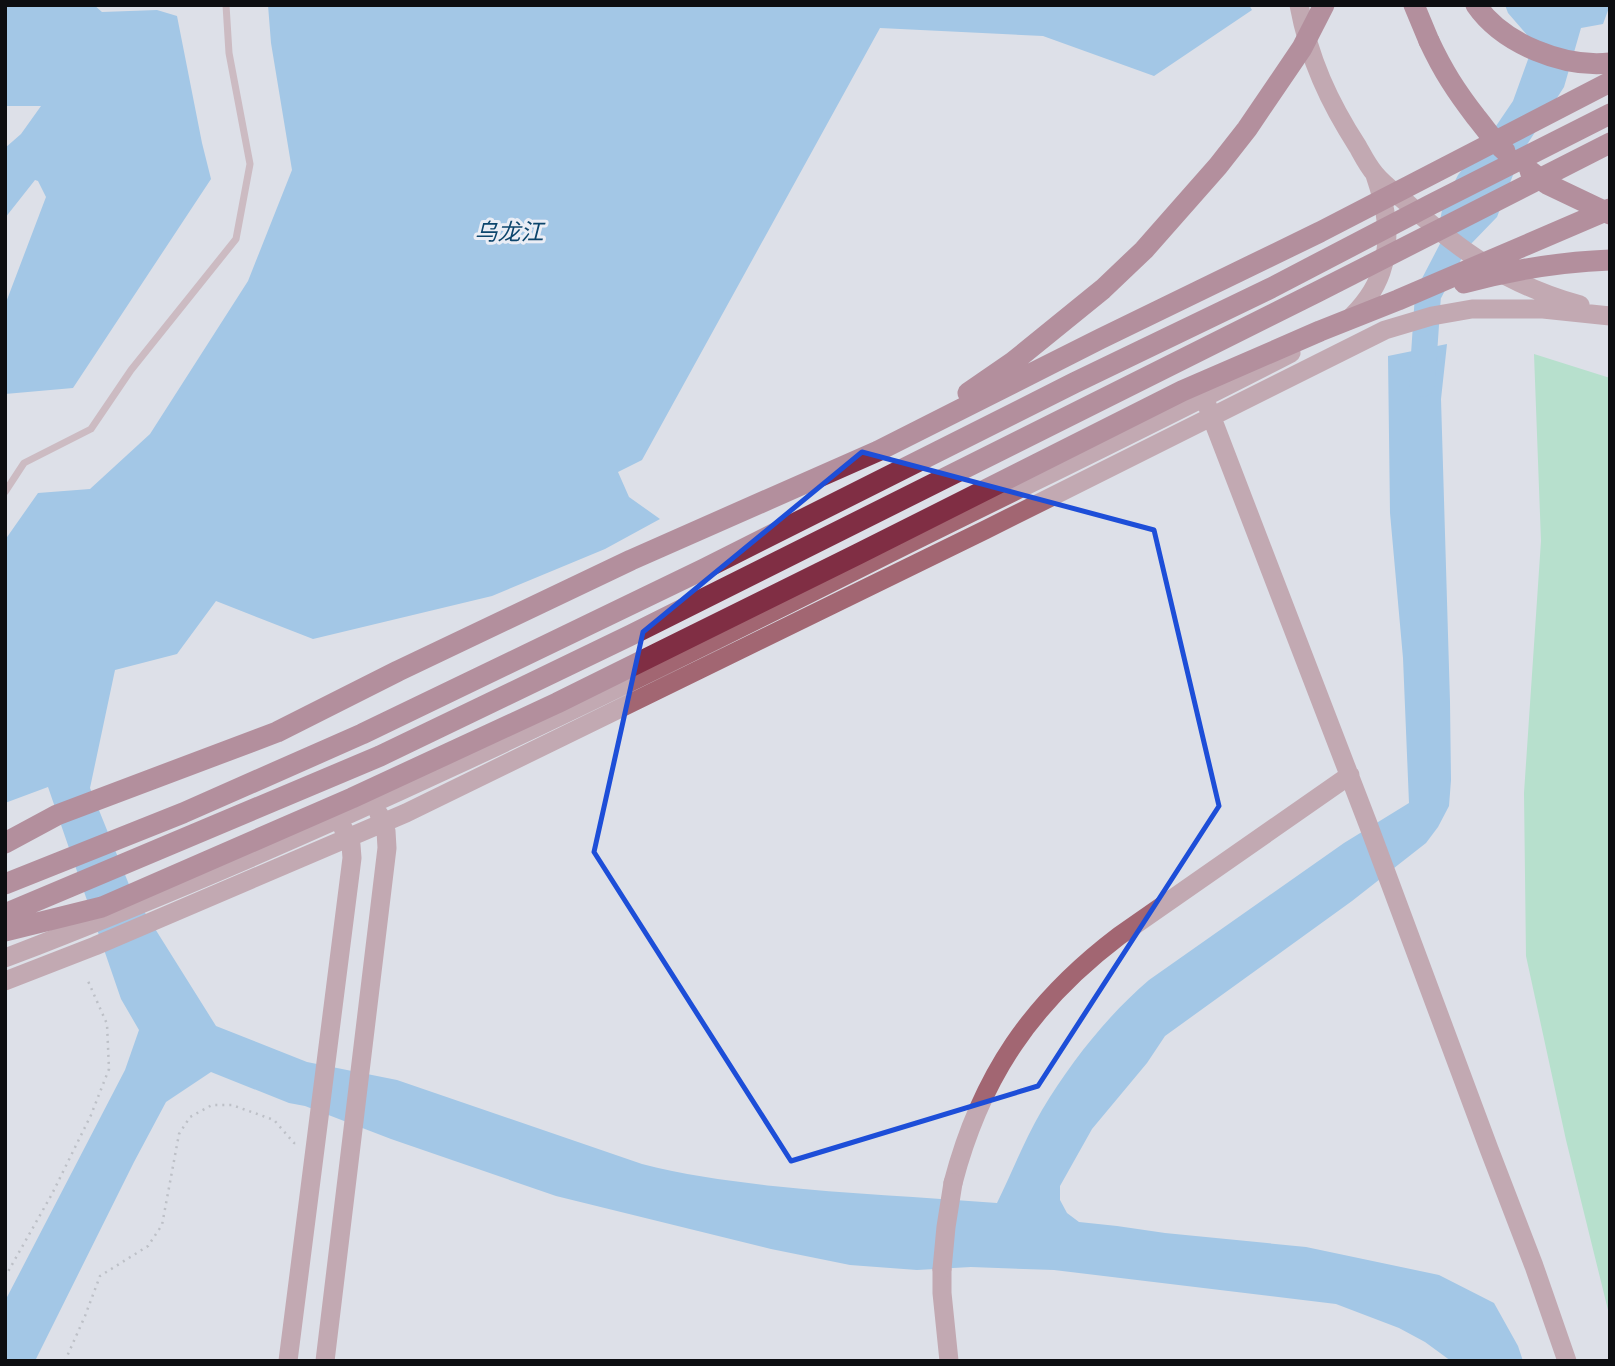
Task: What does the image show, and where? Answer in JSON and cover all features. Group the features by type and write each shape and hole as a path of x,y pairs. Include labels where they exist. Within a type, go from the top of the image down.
{"highway":[{"path":"878,451 1013,362 1103,289 1144,250 1247,129 1302,48 1324,5"},
{"path":"1414,5 1441,67 1494,142 1547,184 1610,214"},
{"path":"1476,5 1497,27 1532,49 1575,62 1610,62"},
{"path":"5,843 57,815 277,732 631,560 878,451 1320,232 1610,82"},
{"path":"5,884 183,813 375,728 692,575 1062,389 1272,288 1610,114"},
{"path":"5,914 380,756 643,629 1610,143"},
{"path":"5,931 102,907 447,755 833,567 1182,391 1610,209"},
{"path":"1398,300 1493,276 1610,260"}],"main road":[{"path":"1299,5 1311,56 1324,88 1375,175 1437,230 1496,272 1530,288 1610,315"},
{"path":"5,958 87,927 339,819 652,673 1338,329 1359,310 1376,287 1385,262 1385,211 1375,175"},
{"path":"5,981 96,946 406,813 1385,330 1432,316 1472,309 1543,309 1610,315"},
{"path":"1204,397 1350,775 1567,1361"},
{"path":"949,1361 942,1269 953,1183 965,1139 992,1079 1027,1025 1055,992 1119,936 1350,775"},
{"path":"325,1361 387,848 386,831 374,803"},
{"path":"288,1361 352,858 351,845 339,819"}],"lane":[{"path":"5,492 24,463 91,429 131,370 236,239 250,164 229,53 226,5"}],"path":[{"path":"5,1277 91,1115 109,1069 107,1024 88,981"},
{"path":"65,1361 100,1276 148,1245 162,1225 179,1134 190,1117 212,1105 232,1105 274,1120 294,1143 314,1147"}],"highlighted area":[{"path":"862,452 1154,530 1219,806 1038,1086 791,1161 594,852 643,632"}],"green space":[{"path":"1534,354 1610,378 1610,1318 1566,1140 1526,956 1524,793 1541,541"}],"water":[{"path":"5,5 94,5 102,12 157,10 177,16 211,179 73,388 5,394 5,305 46,197 35,180 5,218 5,148 21,134 41,106 5,106"},
{"name":"乌龙江","path":"268,5 1249,5 1252,10 1154,76 1043,36 880,28 642,460 618,472 629,497 660,519 605,549 492,596 313,639 216,601 177,654 115,670 90,788 132,892 216,1026 307,1062 397,1080 658,1168 773,1186 997,1203 1030,1132 1053,1092 1090,1041 1133,994 1344,843 1409,803 1403,658 1390,513 1388,356 1447,344 1441,399 1450,702 1449,806 1426,843 1352,901 1165,1036 1147,1063 1092,1129 1060,1186 1060,1200 1067,1213 1079,1222 1306,1247 1439,1275 1494,1303 1518,1346 1523,1361 1451,1361 1425,1342 1399,1328 1336,1304 1054,1270 971,1267 917,1270 850,1265 771,1249 556,1196 305,1106 289,1103 211,1072 166,1102 35,1361 5,1361 5,1301 125,1070 139,1030 121,999 48,787 5,803 5,540 38,493 90,489 150,434 248,281 292,170 271,43"},
{"path":"1505,5 1610,5 1603,24 1581,28 1564,87 1521,154 1497,217 1468,247 1437,236 1443,205 1458,175 1513,101 1534,43 1508,13"}],"waterway":[{"path":"1422,384 1428,295 1466,222"}]}
